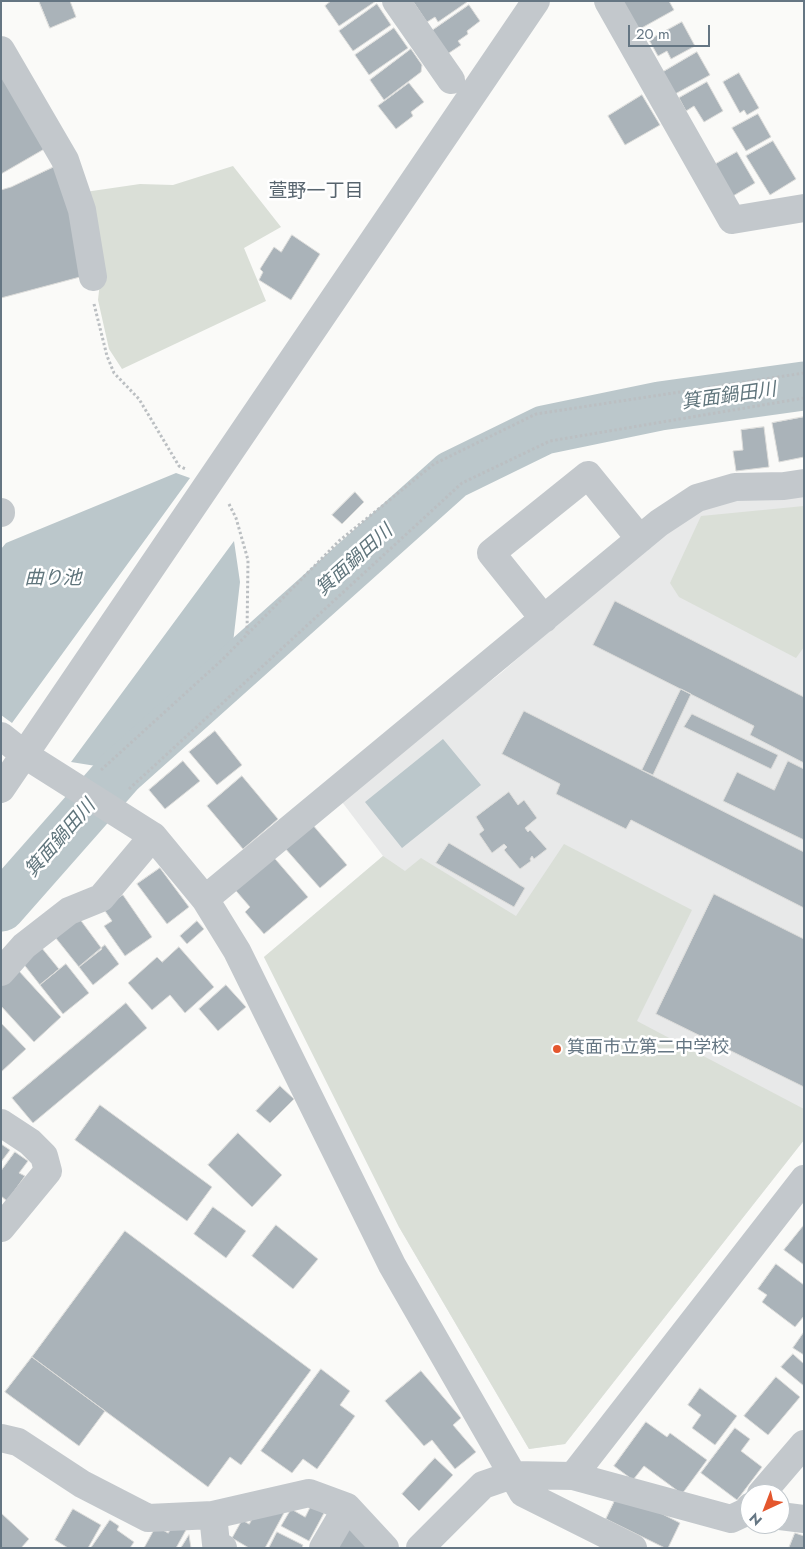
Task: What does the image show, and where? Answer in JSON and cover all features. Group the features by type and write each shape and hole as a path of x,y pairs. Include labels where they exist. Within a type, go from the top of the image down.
{"street":[{"path":"396,1 451,80"},
{"path":"1,789 536,1"},
{"path":"608,1 732,220 804,208"},
{"path":"1,50 65,160 82,210 93,277"},
{"path":"544,619 491,553 588,475 640,539"},
{"path":"205,900 659,523 697,498 735,487 804,484"},
{"path":"1,736 25,755 89,784 117,801 153,836 205,900 237,951 392,1265 523,1493 633,1548"},
{"path":"1,972 24,946 69,911 101,898 153,836"},
{"path":"1,1123 30,1142 44,1156 48,1171 1,1228"},
{"path":"573,1476 804,1179"},
{"path":"1,1438 18,1442 82,1484 148,1518 213,1515 308,1493 347,1507 385,1548"},
{"path":"770,1484 804,1444"},
{"path":"420,1548 483,1484 512,1475 573,1476 731,1519 740,1513"},
{"path":"323,1548 347,1507"},
{"path":"213,1515 216,1544 223,1548"},
{"path":"790,1517 804,1519"}],"path":[{"path":"93,277 92,297 107,356 114,373 139,399 179,466 189,470"},
{"path":"89,784 222,660 339,541 434,464 536,414 804,373"},
{"path":"117,801 462,483 550,441 804,398"},
{"path":"224,496 236,518 248,560 247,635"}],"shaded area":[{"path":"233,166 281,227 244,248 266,301 122,369 109,349 98,300 101,273 85,192 140,184 173,185"},
{"name":"箕面市立第二中学校","path":"804,497 804,1140 565,1444 529,1449 399,1227 264,957 383,856 339,798 501,673 664,530 726,498"},
{"path":"804,506 804,647 796,658 679,597 670,583 701,516"},
{"path":"564,844 692,910 637,1021 804,1109 804,1140 565,1444 529,1449 399,1227 264,957 383,856 405,871 421,858 516,916"}],"water":[{"name":"曲り池","path":"176,473 190,478 12,723 1,715 1,549 6,543"},
{"path":"234,541 240,582 233,643 96,766 71,762"},
{"path":"443,739 481,785 402,848 365,802"}],"building":[{"path":"39,1 70,1 76,17 50,28"},
{"path":"331,1 376,1 339,26 325,6"},
{"path":"413,1 467,2 438,22 435,17 427,22"},
{"path":"622,1 669,1 674,10 638,30"},
{"path":"377,4 391,25 353,51 339,31"},
{"path":"469,5 480,21 467,31 468,34 458,41 461,45 446,55 430,32"},
{"path":"682,22 695,46 671,59 667,51 658,56 649,40"},
{"path":"394,28 408,48 369,75 355,55"},
{"path":"411,49 422,65 421,72 384,100 370,80"},
{"path":"697,52 710,75 675,94 663,72"},
{"path":"1,71 46,148 1,174"},
{"path":"739,73 759,108 747,115 744,110 740,113 723,82"},
{"path":"707,82 723,111 704,122 694,106 686,111 679,98"},
{"path":"409,83 424,102 411,112 413,116 396,129 378,106"},
{"path":"642,95 660,125 625,145 608,116"},
{"path":"758,114 771,137 746,151 732,128"},
{"path":"773,141 796,179 770,195 746,156"},
{"path":"737,152 755,183 733,196 712,166"},
{"path":"54,167 79,226 80,277 1,298 1,190"},
{"path":"292,235 320,254 291,300 259,280 263,272 260,269 274,247 281,252"},
{"path":"804,417 804,457 779,462 772,423"},
{"path":"764,427 769,467 736,471 733,451 743,450 741,430"},
{"path":"355,492 364,502 342,524 332,515"},
{"path":"615,601 804,697 804,763 750,735 754,726 593,645"},
{"path":"681,689 691,694 653,775 642,770"},
{"path":"524,711 804,852 804,908 631,820 626,829 556,794 560,784 502,754"},
{"path":"692,714 778,755 771,769 684,727"},
{"path":"215,731 242,765 217,785 189,752"},
{"path":"183,761 200,781 165,809 149,790"},
{"path":"788,761 804,769 804,840 723,801 737,772 774,790"},
{"path":"242,776 278,819 243,849 207,806"},
{"path":"509,792 518,805 524,800 537,818 525,828 528,832 530,830 547,849 534,859 532,856 531,861 520,869 504,850 507,847 504,844 492,853 479,834 484,830 476,817"},
{"path":"312,824 347,865 320,888 284,847"},
{"path":"449,843 525,888 514,907 436,863"},
{"path":"270,853 308,897 264,934 245,912 250,907 231,885"},
{"path":"160,868 189,907 167,924 137,884"},
{"path":"714,894 804,939 804,1087 656,1014"},
{"path":"123,895 152,937 125,956 104,926 112,921 103,908"},
{"path":"79,918 102,949 79,967 55,937"},
{"path":"197,921 204,929 187,944 180,936"},
{"path":"105,945 119,964 93,985 79,967"},
{"path":"41,947 59,969 40,985 22,962"},
{"path":"179,947 214,987 185,1013 170,995 152,1010 128,983 157,957 162,962"},
{"path":"66,964 89,993 63,1014 40,985"},
{"path":"18,970 61,1017 34,1042 1,1006 1,985"},
{"path":"226,985 246,1007 218,1031 199,1009"},
{"path":"126,1003 147,1028 33,1123 12,1098"},
{"path":"1,1023 26,1049 1,1072"},
{"path":"280,1086 294,1099 270,1123 256,1111"},
{"path":"100,1105 212,1187 187,1221 75,1140"},
{"path":"238,1133 282,1175 252,1207 208,1165"},
{"path":"1,1144 10,1150 1,1162"},
{"path":"15,1152 28,1161 19,1173 25,1176 7,1201 1,1196 1,1171"},
{"path":"213,1207 246,1231 226,1258 194,1234"},
{"path":"276,1225 318,1259 293,1289 252,1256"},
{"path":"804,1225 804,1265 784,1250"},
{"path":"125,1231 311,1370 241,1465 230,1457 208,1487 32,1357"},
{"path":"776,1264 804,1285 804,1316 795,1327 762,1302 767,1295 758,1289"},
{"path":"804,1332 804,1355 793,1348"},
{"path":"793,1354 804,1364 804,1386 781,1367"},
{"path":"32,1357 105,1411 79,1446 5,1392"},
{"path":"321,1369 350,1391 340,1405 355,1416 317,1469 303,1459 292,1473 261,1451"},
{"path":"421,1371 461,1418 453,1425 476,1452 455,1469 432,1440 424,1446 385,1401"},
{"path":"776,1377 800,1397 768,1435 744,1416"},
{"path":"700,1388 737,1416 715,1445 692,1428 701,1415 688,1405"},
{"path":"646,1422 667,1437 670,1433 707,1460 682,1494 644,1466 633,1480 614,1466"},
{"path":"735,1428 750,1439 741,1451 762,1467 749,1484 740,1484 740,1496 737,1500 701,1473"},
{"path":"435,1458 453,1475 419,1511 402,1494"},
{"path":"619,1492 680,1523 668,1548 606,1519"},
{"path":"311,1506 324,1513 309,1541 281,1526 291,1509 305,1517"},
{"path":"73,1509 101,1525 88,1548 68,1548 55,1540"},
{"path":"257,1510 285,1511 265,1548 249,1548 232,1538 242,1520 249,1524"},
{"path":"1,1513 29,1539 21,1548 1,1548"},
{"path":"110,1520 119,1526 117,1530 134,1542 130,1548 91,1548"},
{"path":"174,1523 186,1530 176,1548 144,1548 156,1526 168,1533"},
{"path":"347,1526 368,1548 340,1548 335,1544"},
{"path":"277,1532 303,1545 302,1548 269,1548"},
{"path":"795,1533 804,1536 804,1548 789,1548"},
{"path":"189,1535 191,1548 181,1548"}],"waterway":[{"name":"箕面鍋田川","path":"1,907 120,772 452,475 544,430 660,406 804,386"}],"place":[{"name":"箕面市立第二中学校","path":"557,1049"}],"district":[{"name":"萱野一丁目","path":"316,192"}]}
